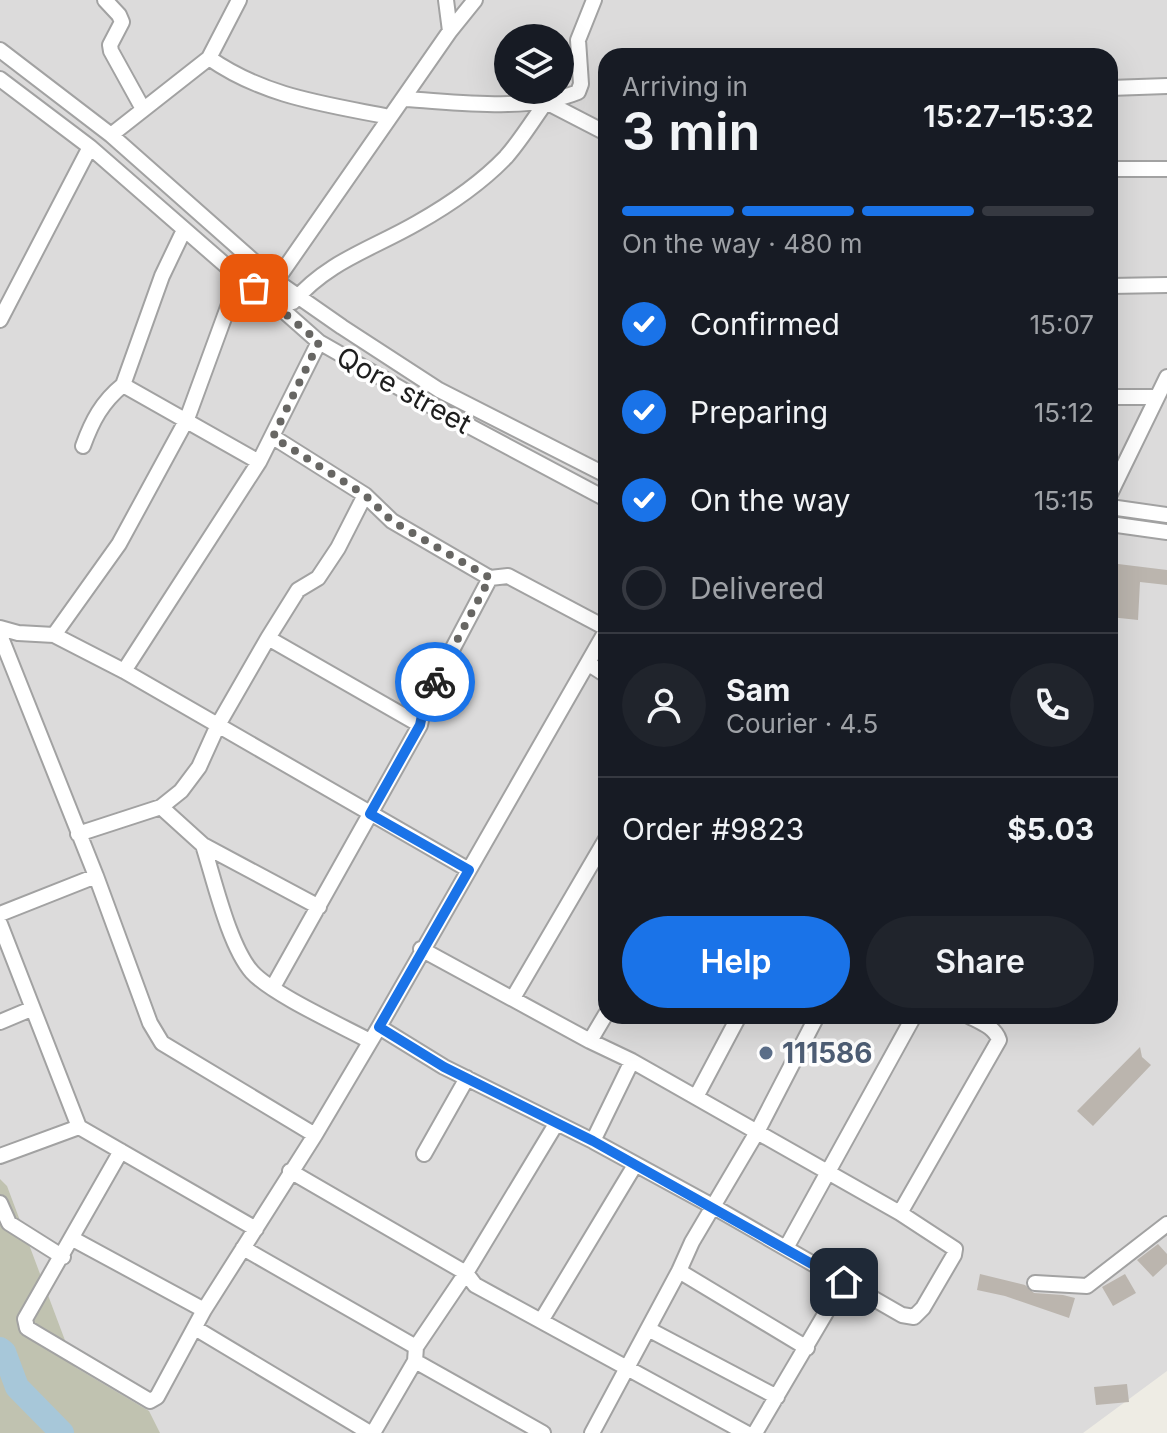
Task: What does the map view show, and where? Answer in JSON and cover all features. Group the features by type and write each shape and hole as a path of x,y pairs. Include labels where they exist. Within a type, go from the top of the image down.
{"street":[{"path":"105,0 122,22 110,45 111,51 143,109"},
{"path":"111,135 209,58 239,0"},
{"path":"446,0 450,31"},
{"path":"276,281 450,31 475,0"},
{"path":"574,93 578,92 581,84 578,40 594,0"},
{"name":"Qore street","path":"0,50 111,135 276,281 439,390 598,471"},
{"path":"209,58 235,77 292,97 390,117"},
{"name":"Qore street","path":"0,79 90,147 319,342 598,495"},
{"path":"1118,88 1167,86"},
{"path":"405,99 494,103"},
{"path":"285,312 308,284 362,249 417,223 460,195 505,158 545,104"},
{"path":"550,104 598,129"},
{"path":"0,320 90,147"},
{"path":"1118,169 1167,169"},
{"path":"83,446 97,412 108,397 123,385 162,276 184,230"},
{"path":"217,258 230,241"},
{"path":"54,635 119,544 187,419 239,277"},
{"path":"1118,286 1167,285"},
{"path":"124,671 259,462 319,342"},
{"path":"1118,477 1167,377"},
{"path":"123,385 259,462"},
{"path":"1118,397 1157,397"},
{"path":"273,437 365,495 392,521 490,578 508,576 598,625"},
{"path":"78,834 161,807 181,791 199,767 218,725 268,638 298,590 318,578 338,548 365,495"},
{"path":"1118,508 1167,515"},
{"path":"1118,525 1167,532"},
{"path":"273,987 420,725 425,701 490,578"},
{"path":"0,628 18,633 54,635 124,671 469,870"},
{"path":"0,635 96,876 150,1023 162,1043 315,1135"},
{"path":"268,638 420,725"},
{"path":"121,1151 25,1319 27,1328 150,1401 157,1397 204,1310 315,1135 598,645"},
{"path":"589,664 598,670"},
{"path":"161,807 203,845 319,907"},
{"path":"203,845 239,953 253,973 370,1041"},
{"path":"513,998 598,853"},
{"path":"0,914 96,876"},
{"path":"0,924 79,1127 256,1229"},
{"path":"379,1027 467,1078 593,1141 714,1207 902,1315 914,1317 923,1308 954,1255 955,1249 900,1213 632,1061 421,949"},
{"path":"0,1022 31,1009"},
{"path":"590,1041 600,1024"},
{"path":"696,1097 730,1024"},
{"path":"592,1433 692,1242 757,1132 813,1024"},
{"path":"786,1248 910,1024"},
{"path":"900,1213 999,1040 997,1033 984,1024"},
{"path":"593,1141 632,1061"},
{"path":"424,1154 467,1078"},
{"path":"195,1328 371,1433 415,1354 556,1124"},
{"path":"0,1156 79,1127"},
{"path":"541,1321 635,1165"},
{"path":"290,1171 466,1273 475,1285 746,1433"},
{"path":"0,1203 9,1223 63,1257"},
{"path":"1035,1283 1087,1286 1167,1224"},
{"path":"73,1239 204,1310"},
{"path":"243,1248 537,1432"},
{"path":"679,1271 807,1348"},
{"path":"755,1433 844,1282"},
{"path":"648,1329 777,1397"}],"shaded area":[{"path":"0,0 1167,0 1167,1371 1083,1433 142,1433 0,1300"},
{"path":"0,1179 7,1186 75,1367 149,1411 160,1433 0,1433"}],"building":[{"path":"1118,564 1167,570 1167,585 1140,582 1138,620 1118,618"},
{"path":"1140,1047 1142,1057 1151,1065 1093,1126 1077,1111"},
{"path":"1158,1244 1167,1254 1167,1264 1153,1277 1137,1260"},
{"path":"980,1274 1025,1285 1034,1293 1075,1298 1069,1318 1005,1296 977,1290"},
{"path":"1125,1274 1136,1293 1113,1306 1102,1287"},
{"path":"1127,1384 1129,1402 1096,1405 1094,1387"}],"waterway":[{"path":"0,1349 4,1352 17,1387 62,1433"}],"way so far":[{"path":"254,288 319,342 273,437 365,495 392,521 490,578 435,682"}],"place":[{"name":"111586","path":"766,1053"}],"route":[{"path":"435,682 425,701 420,725 370,814 469,870 379,1027 444,1067 593,1141 844,1282"}]}
